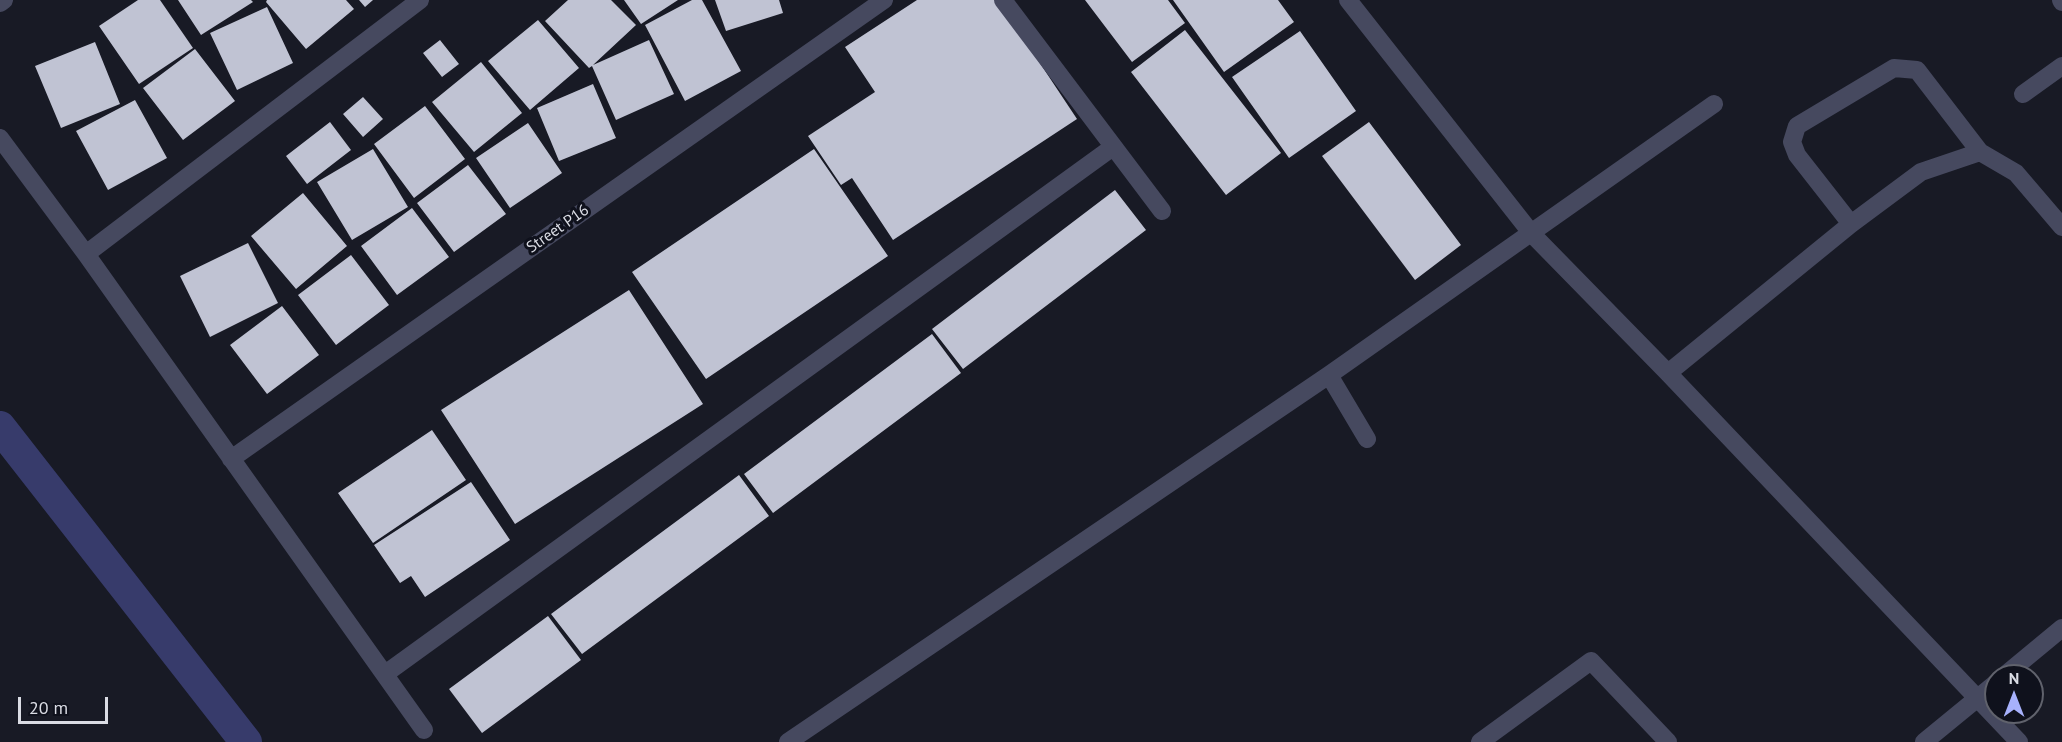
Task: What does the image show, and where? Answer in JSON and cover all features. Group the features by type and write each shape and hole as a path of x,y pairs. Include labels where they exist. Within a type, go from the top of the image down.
{"street":[{"path":"0,3 4,0"},
{"path":"86,254 420,0"},
{"name":"Street P16","path":"231,459 884,0"},
{"path":"1003,0 1162,211"},
{"path":"1348,0 1532,234 1668,373 2019,742"},
{"path":"2023,94 2062,66"},
{"path":"1851,224 1797,156 1792,142 1797,126 1893,68 1917,70 1980,152 2016,173 2062,227"},
{"path":"788,742 1329,375 1714,104"},
{"path":"0,138 86,254 424,730"},
{"path":"385,674 1113,147"},
{"path":"1668,373 1851,224 1921,172 1980,152"},
{"path":"1329,375 1367,439"},
{"path":"2018,664 2062,628"},
{"path":"1480,742 1591,661 1668,742"},
{"path":"1924,742 1984,693"}],"building":[{"path":"138,0 160,0 193,48 139,84 99,26"},
{"path":"178,0 251,0 253,2 201,35"},
{"path":"267,0 346,0 354,9 306,49 266,2"},
{"path":"359,0 373,0 365,7"},
{"path":"568,0 611,0 636,25 593,65 649,40 674,94 616,120 592,66 589,68 545,21"},
{"path":"624,0 678,0 641,24"},
{"path":"692,0 702,0 741,71 685,101 645,25"},
{"path":"715,0 779,0 783,13 726,31"},
{"path":"917,0 998,0 1077,119 893,240 852,178 841,185 808,136 875,92 845,47"},
{"path":"1085,0 1168,0 1185,23 1132,62"},
{"path":"1173,0 1278,0 1294,22 1224,72"},
{"path":"267,7 293,63 237,90 210,33"},
{"path":"538,20 579,68 530,110 488,61"},
{"path":"1185,30 1281,153 1226,195 1131,72"},
{"path":"1300,31 1356,111 1289,158 1232,77"},
{"path":"440,40 459,64 442,77 423,53"},
{"path":"95,42 120,104 61,128 35,66"},
{"path":"195,49 235,101 183,140 143,88"},
{"path":"481,62 522,113 474,152 432,102"},
{"path":"593,84 616,138 559,161 537,108"},
{"path":"363,97 383,119 363,137 343,114"},
{"path":"135,100 167,158 108,190 76,131"},
{"path":"425,106 465,159 414,198 374,144"},
{"path":"330,122 351,150 307,184 286,156"},
{"path":"1369,122 1461,245 1415,280 1322,156"},
{"path":"528,123 562,173 510,208 476,158"},
{"path":"373,149 408,207 352,240 317,182"},
{"path":"814,149 888,256 706,379 632,272"},
{"path":"468,165 506,214 454,252 417,203"},
{"path":"1115,190 1146,230 963,369 932,329"},
{"path":"303,193 347,246 296,289 251,236"},
{"path":"412,208 449,257 397,295 361,246"},
{"path":"248,243 278,303 210,337 180,276"},
{"path":"351,255 389,305 336,345 298,295"},
{"path":"629,290 703,404 515,524 441,410"},
{"path":"282,306 319,355 267,394 230,345"},
{"path":"932,334 961,373 773,513 744,474"},
{"path":"432,430 466,480 373,543 338,493"},
{"path":"739,475 769,516 582,654 551,614"},
{"path":"471,482 510,540 425,597 411,576 400,583 374,545"},
{"path":"548,616 581,660 482,733 449,689"}],"waterway":[{"path":"0,427 246,742"}]}
